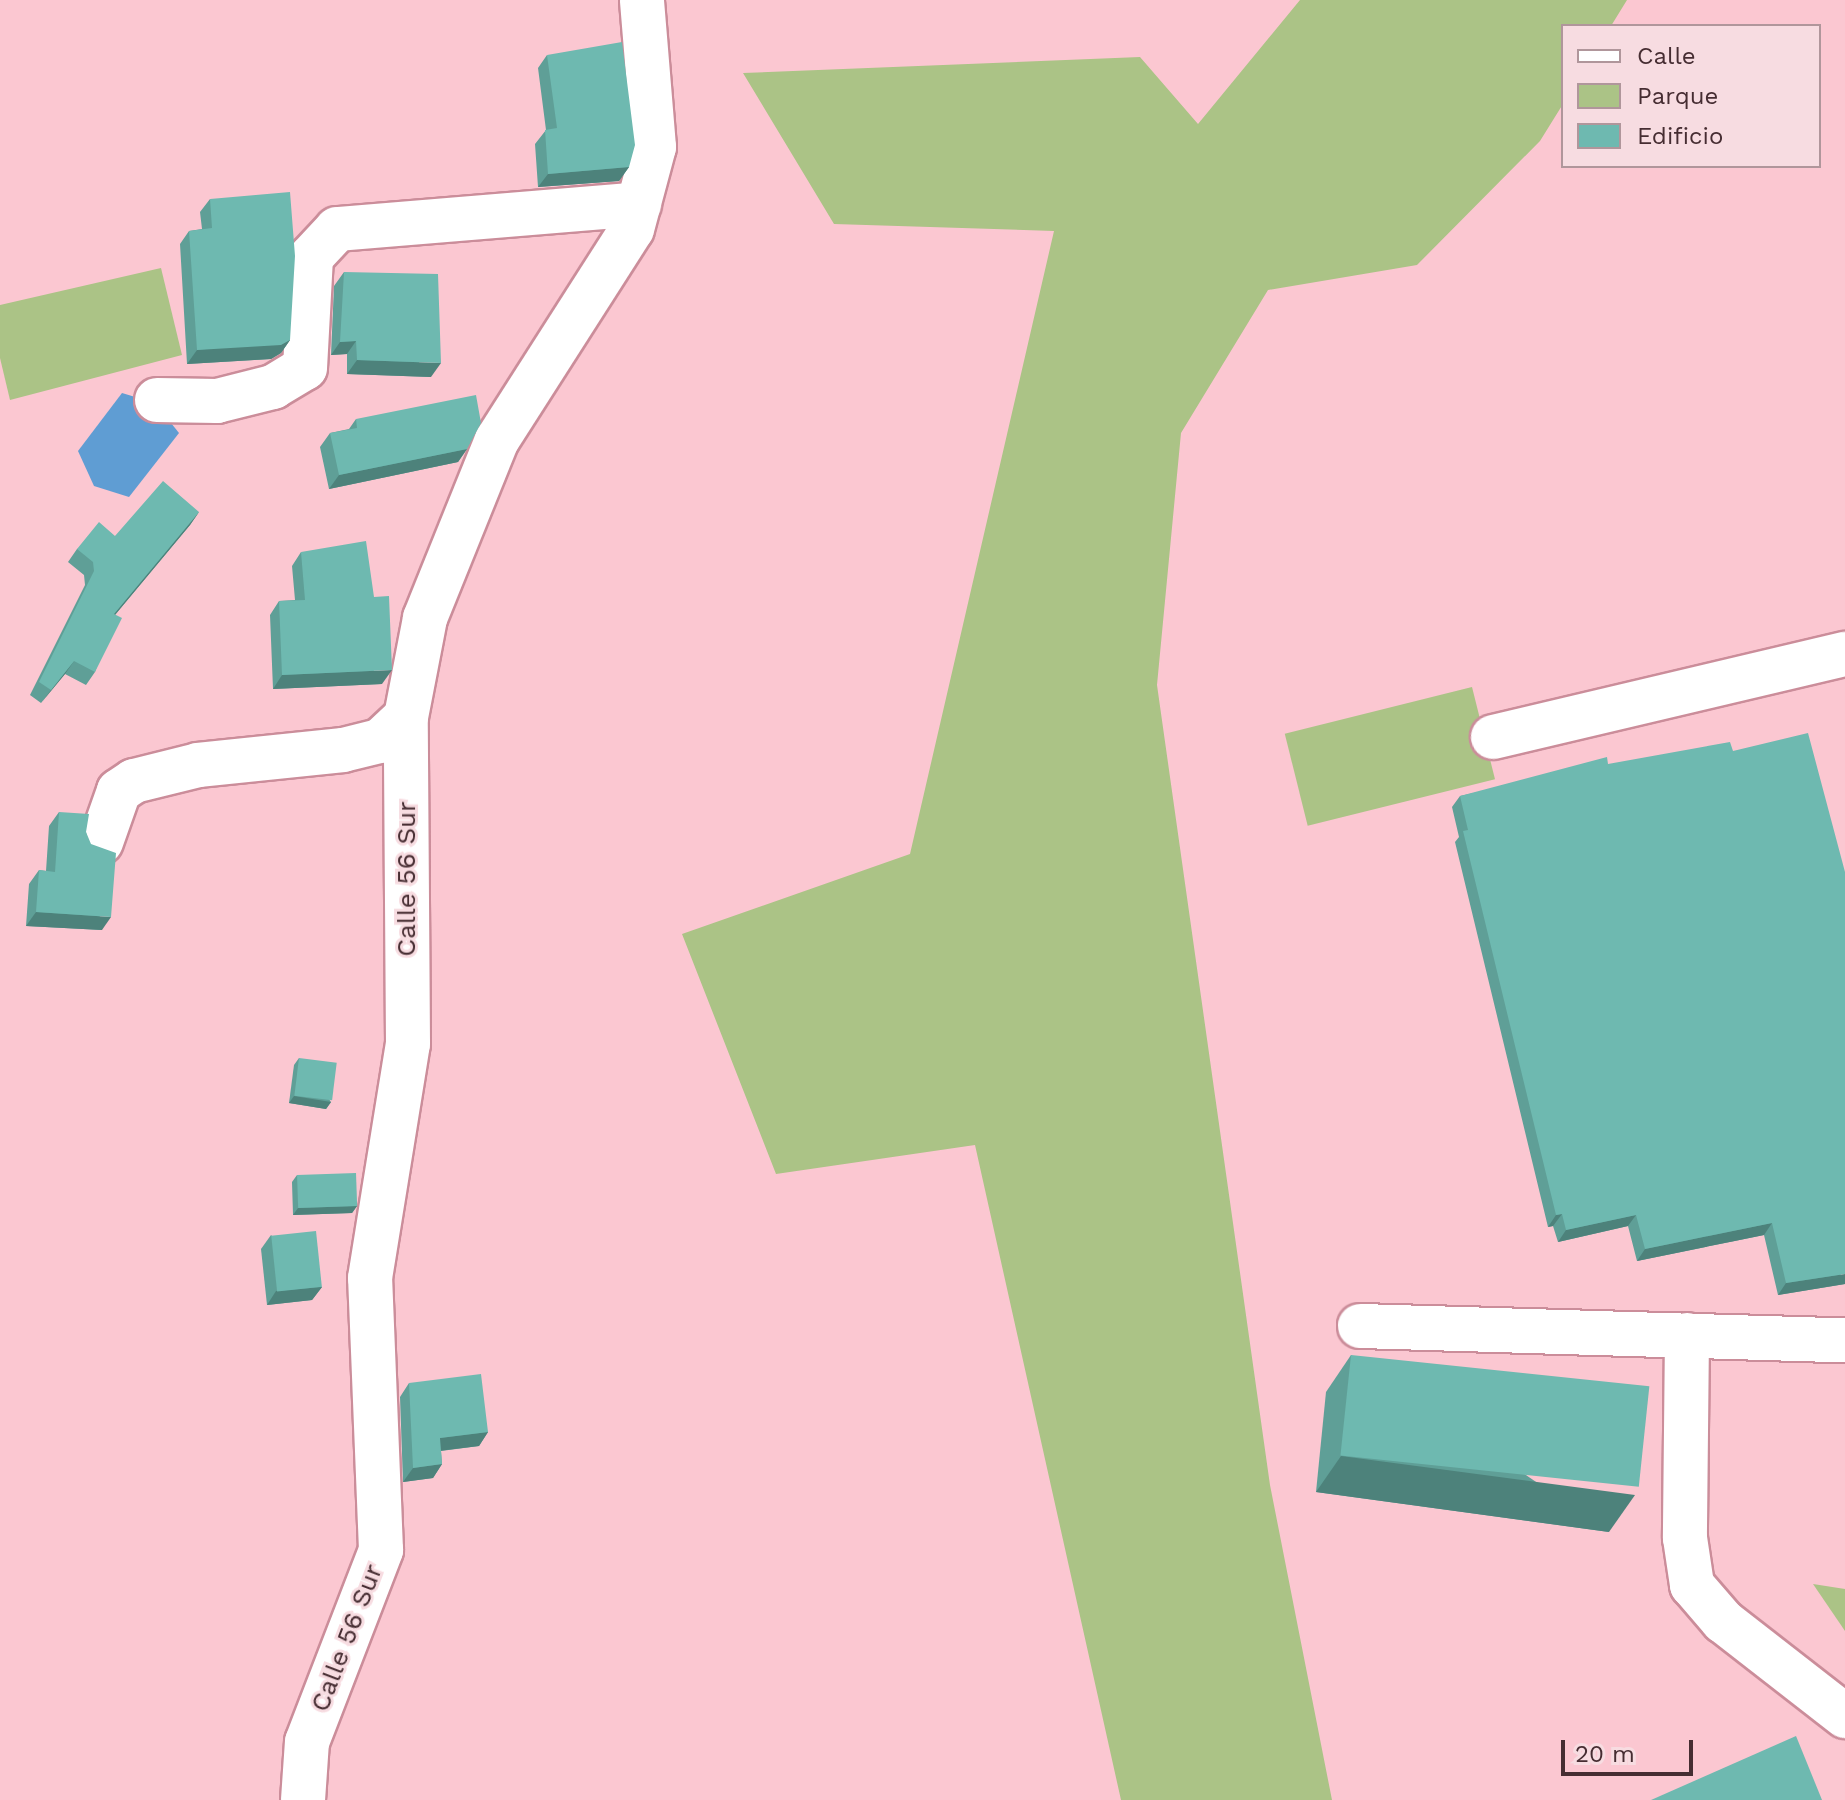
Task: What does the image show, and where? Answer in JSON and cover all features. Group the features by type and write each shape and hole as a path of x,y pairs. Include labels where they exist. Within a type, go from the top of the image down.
{"street":[{"name":"Calle 56 Sur","path":"303,1800 307,1742 381,1550 370,1278 408,1044 406,717 425,618 497,440 632,229 654,147 642,0"},
{"path":"157,400 217,401 273,387 305,368 311,257 337,229 639,204"},
{"path":"1493,737 1845,654"},
{"path":"101,842 119,791 134,781 198,765 343,750 380,741 406,717"},
{"path":"1360,1326 1845,1340"},
{"path":"1687,1335 1685,1538 1692,1585 1723,1621 1845,1716"}],"green space":[{"path":"1300,0 1627,0 1612,24 1561,24 1561,107 1540,141 1417,265 1268,290 1181,433 1157,685 1270,1485 1332,1800 1121,1800 975,1145 776,1174 682,934 910,854 1054,231 834,224 743,73 1140,57 1198,124"},
{"path":"161,268 182,355 10,400 0,358 0,305"},
{"path":"1472,687 1495,779 1308,826 1285,734"},
{"path":"1813,1584 1845,1589 1845,1631"}],"water":[{"path":"122,393 155,403 179,433 129,497 94,486 78,451"}],"building":[{"path":"622,42 635,145 629,167 548,174 545,130 557,128 547,55"},
{"path":"290,192 295,256 290,340 281,345 197,350 189,231 212,228 210,199"},
{"path":"344,272 438,274 441,363 357,360 356,341 340,342"},
{"path":"476,395 481,423 467,449 339,475 330,433 357,428 356,419"},
{"path":"163,481 199,512 114,614 122,618 95,672 74,661 51,690 39,682 94,571 93,562 77,549 99,522 115,536"},
{"path":"366,541 374,597 389,596 392,670 282,675 279,601 305,600 301,552"},
{"path":"1808,733 1845,872 1845,1274 1786,1283 1772,1223 1645,1249 1636,1215 1566,1230 1562,1214 1556,1215 1463,831 1468,830 1460,796 1607,757 1608,764 1730,742 1733,751"},
{"path":"59,812 89,814 86,832 91,844 116,853 111,917 36,912 39,870 55,872"},
{"path":"299,1058 337,1063 332,1100 294,1096"},
{"path":"356,1173 357,1206 298,1208 297,1175"},
{"path":"316,1231 322,1287 277,1291 271,1236"},
{"path":"1351,1355 1649,1386 1639,1487 1340,1455"},
{"path":"481,1374 488,1432 440,1438 442,1464 413,1468 409,1383"},
{"path":"1796,1736 1822,1800 1651,1800"}]}
